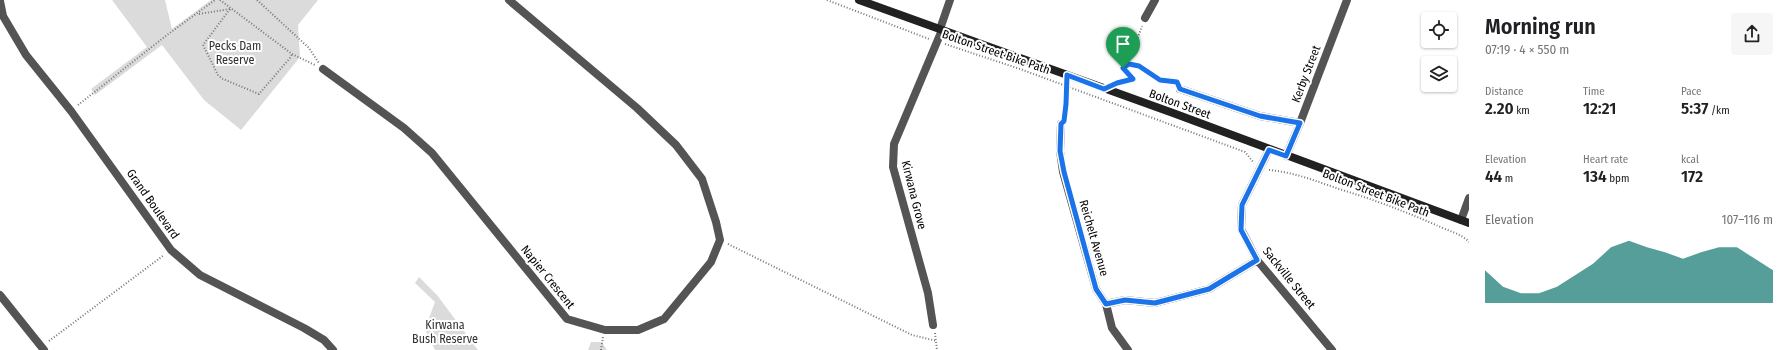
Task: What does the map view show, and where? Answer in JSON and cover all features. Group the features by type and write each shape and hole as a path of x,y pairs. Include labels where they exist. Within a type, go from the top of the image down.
{"main road":[{"name":"Bolton Street","path":"859,0 1465,222"}],"street":[{"path":"509,0 637,108 676,145 702,179 716,222 720,240"},
{"name":"Kirwana Grove","path":"933,325 928,293 893,167 892,157 894,144 937,42 950,0"},
{"path":"1144,18 1155,0"},
{"name":"Kerby Street","path":"1286,156 1347,0"},
{"name":"Grand Boulevard","path":"0,1 1,14 26,55 71,111 171,250 200,275 304,328 324,340 333,350"},
{"name":"Napier Crescent","path":"323,69 404,128 432,153 567,320 605,330 638,330 664,319 711,262 720,240"},
{"name":"Bolton Street","path":"1180,89 1260,116 1300,123"},
{"name":"Reichelt Avenue","path":"1061,124 1060,151 1064,172 1096,289 1106,304 1112,328 1128,350"},
{"name":"Sackville Street","path":"1269,150 1242,205 1241,230 1257,260 1332,350"},
{"path":"1465,222 1469,198"},
{"path":"1106,304 1125,300 1155,303 1209,289 1257,260"},
{"path":"0,295 43,348"}],"path":[{"path":"71,111 167,35 198,14 215,0"},
{"path":"220,0 230,9 292,54 323,69"},
{"path":"257,0 309,48 323,69"},
{"name":"Bolton Street Bike Path","path":"827,0 937,42 1066,86 1245,152 1253,163 1269,170 1281,170 1302,178 1314,179 1339,188 1356,192 1402,210 1469,242"},
{"path":"198,14 230,9"},
{"path":"230,9 203,45 218,75 223,79 259,94 292,54"},
{"path":"1104,89 1117,83 1133,79 1123,68 1129,64 1144,18"},
{"path":"1129,64 1139,66 1160,80 1177,82 1180,89"},
{"path":"1061,124 1064,121 1067,75"},
{"path":"720,240 912,335 937,341"},
{"path":"43,348 171,250"},
{"path":"933,325 937,341 937,350"},
{"path":"601,350 605,330"}],"green space":[{"name":"Pecks Dam Reserve","path":"112,0 165,0 172,29 211,0 318,0 298,25 300,57 241,130 204,100 162,45 95,95 91,89 147,47"},
{"name":"Kirwana Bush Reserve","path":"419,277 437,295 478,350 435,350 425,329 435,302 415,283"},
{"path":"591,342 602,342 607,350 588,350"}],"route":[{"path":"1129,64 1139,66 1160,80 1177,82 1180,89 1260,116 1300,123 1286,156 1269,150 1242,205 1241,230 1257,260 1209,289 1155,303 1125,300 1106,304 1096,289 1064,172 1060,151 1061,124 1064,121 1066,104 1067,75 1104,89 1117,83 1133,79 1123,68 1129,64"}]}
